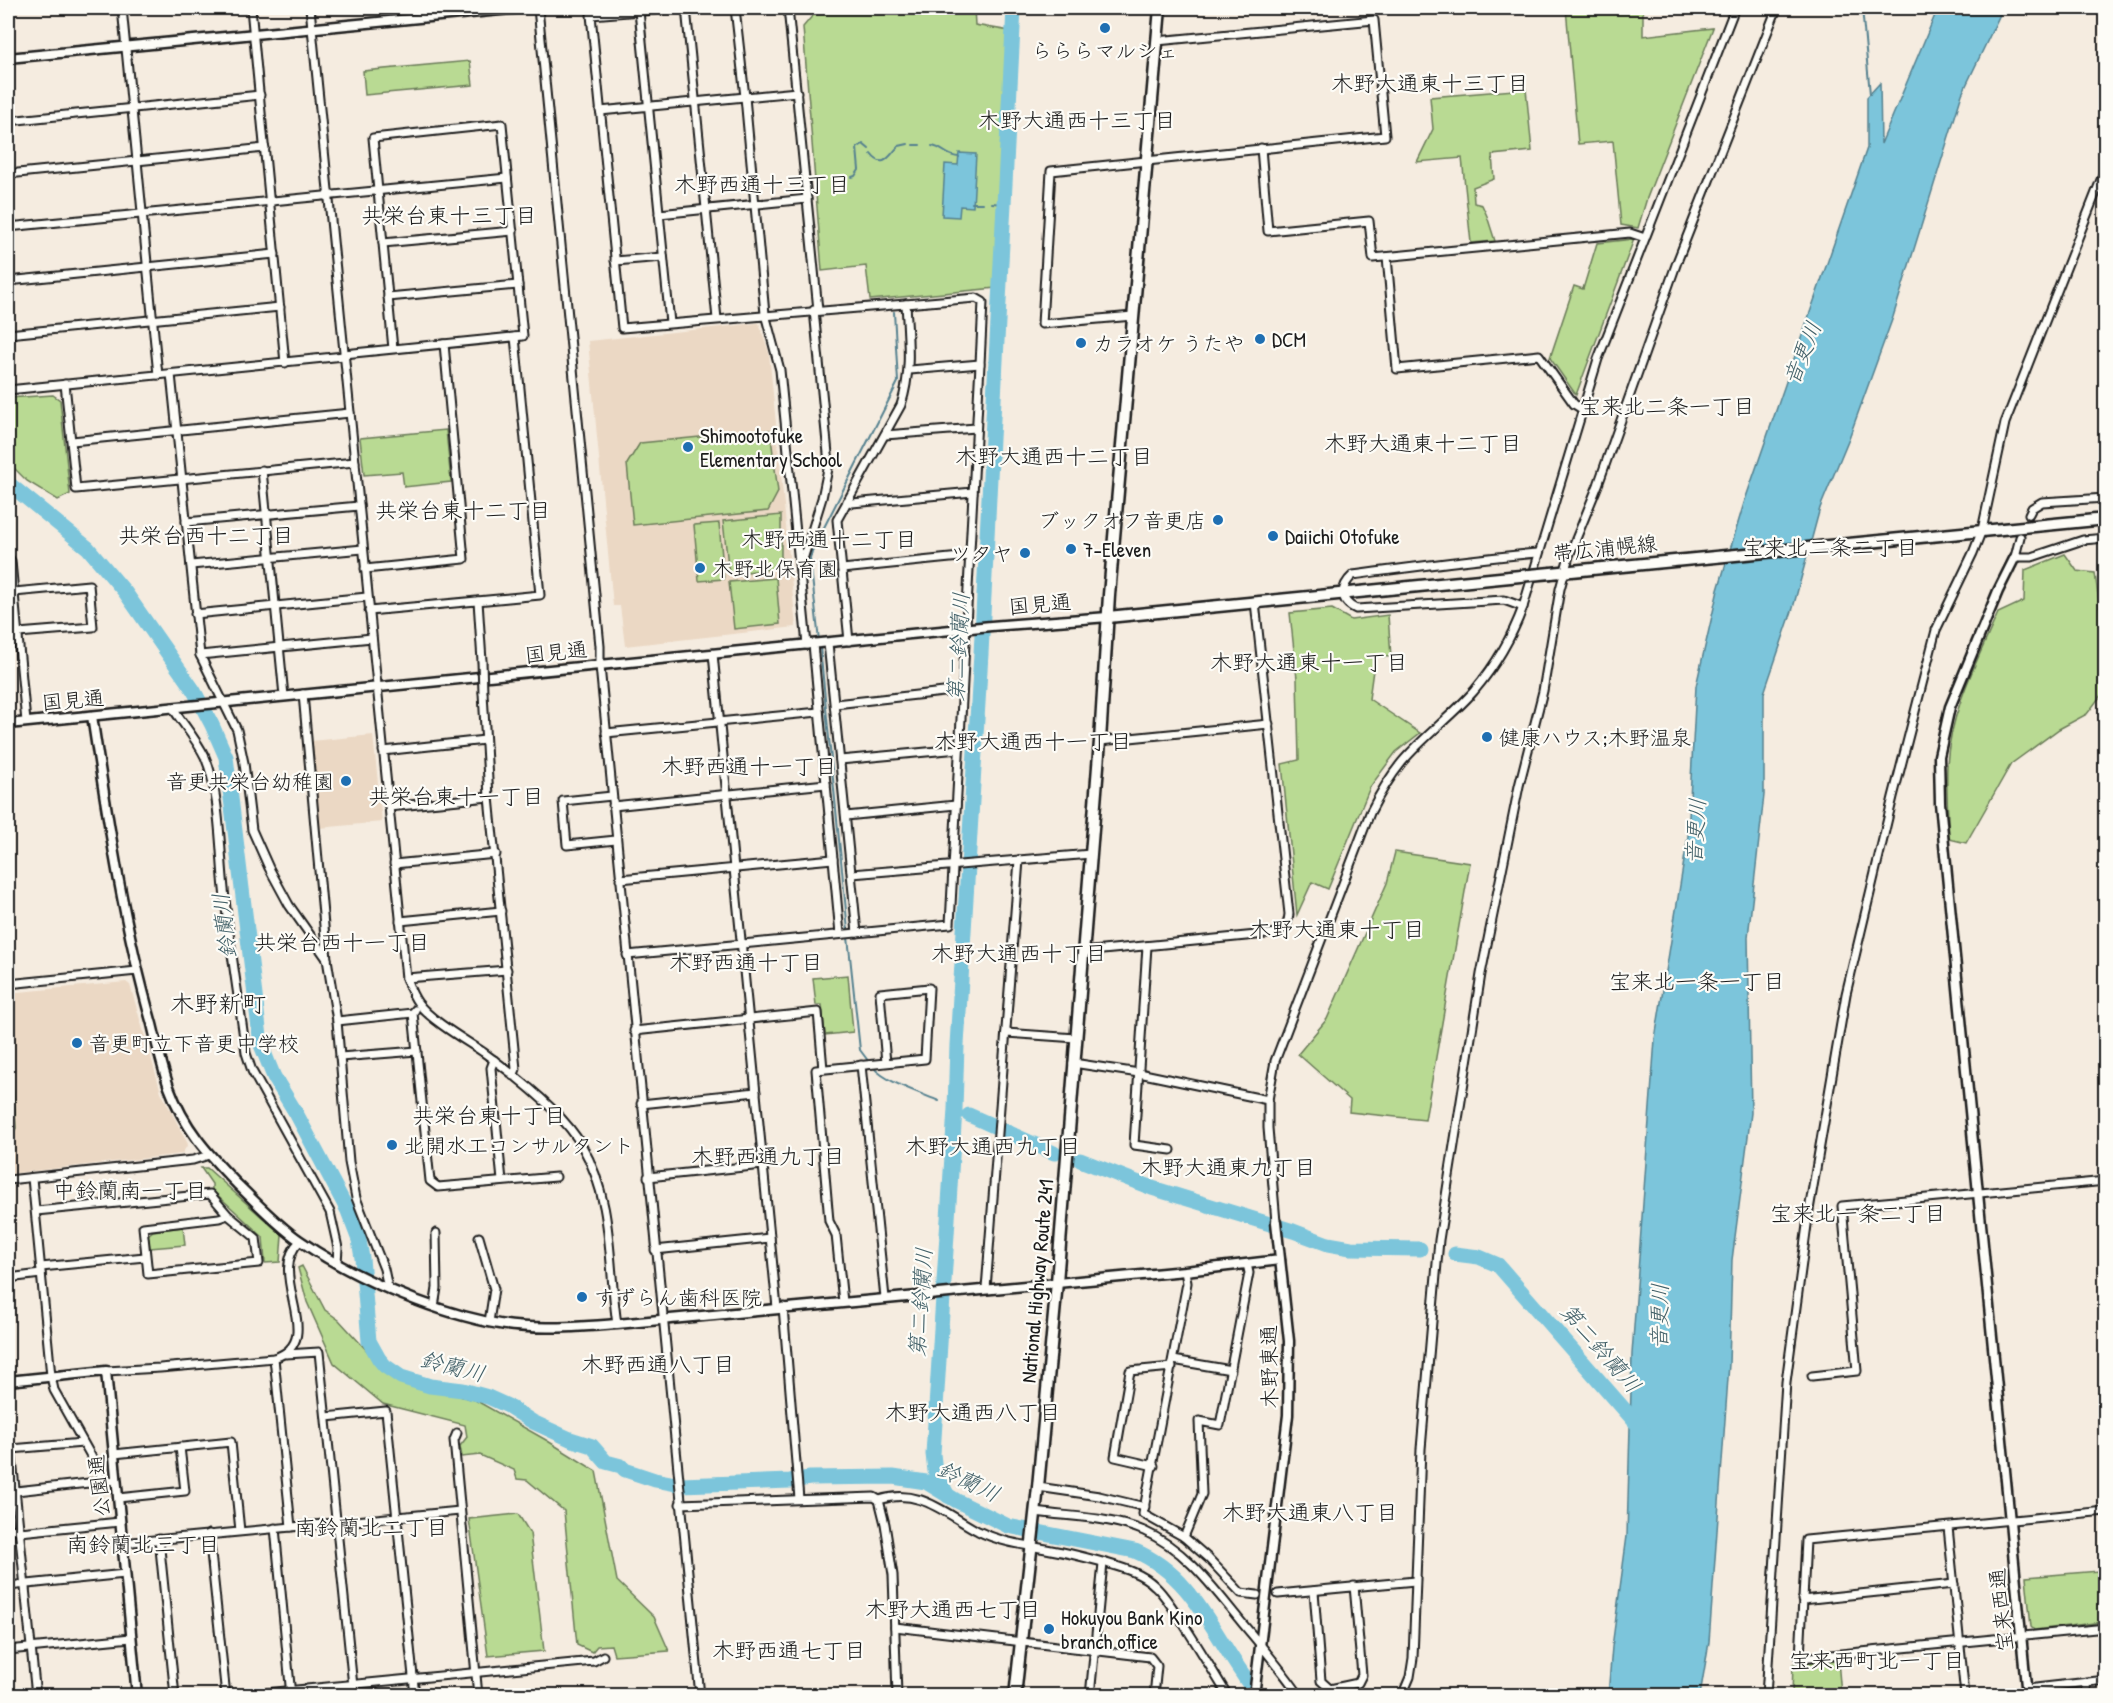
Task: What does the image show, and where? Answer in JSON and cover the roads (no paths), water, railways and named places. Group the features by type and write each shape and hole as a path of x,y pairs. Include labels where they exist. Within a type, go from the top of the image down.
{"main road":[{"name":"National Highway Route 241","path":"1015,1695 1036,1514 1057,1282 1108,617 1160,8"},
{"name":"帯広浦幌線","path":"1108,617 2106,519"}],"street":[{"path":"122,8 158,375"},
{"path":"251,8 285,363"},
{"path":"310,8 406,978 419,1004 494,1060 564,1121 576,1135 600,1186 607,1215 617,1324"},
{"path":"8,58 522,8"},
{"path":"538,8 599,634 606,733 661,1319 700,1695"},
{"path":"627,955 950,924 974,492 983,302 976,298 765,314 622,328 591,15 678,8"},
{"path":"686,8 717,319"},
{"path":"735,8 765,314 780,370 800,568 819,712 840,934"},
{"path":"788,8 807,199 829,464 822,498 800,568"},
{"path":"1276,1222 1269,1156 1268,1100 1275,1061 1370,813 1385,785 1401,764 1474,690 1514,630 1598,359 1735,8"},
{"path":"1402,1695 1410,1677 1413,1658 1421,1449 1427,1365 1443,1217 1481,974 1514,808 1543,691 1560,589 1688,232 1777,8"},
{"path":"639,11 670,323"},
{"path":"1133,316 1042,324 1051,171 1385,136 1374,20 1157,41"},
{"path":"600,111 797,92"},
{"path":"8,121 260,95"},
{"path":"8,390 285,363 523,336 502,124 373,138 393,349"},
{"path":"8,174 265,148"},
{"path":"1261,148 1268,231 1369,220 1373,258 1630,233 1645,238"},
{"path":"1766,1695 1786,1382 1809,1210 1844,1005 1893,797 1936,630 1982,530 2005,423 2106,166"},
{"path":"8,227 507,178"},
{"path":"659,214 807,199"},
{"path":"383,243 513,231"},
{"path":"8,281 275,254"},
{"path":"615,261 663,256"},
{"path":"1387,257 1397,369 1539,355 1574,404 1582,409"},
{"path":"388,297 518,285"},
{"path":"849,640 837,520 901,405 910,369 906,304"},
{"path":"8,334 280,307"},
{"path":"369,611 540,595 515,337"},
{"path":"365,569 464,559 444,344"},
{"path":"910,369 980,364"},
{"path":"171,374 200,655 222,702 231,715 242,747 252,830 268,868 289,905 327,959"},
{"path":"66,384 76,489 355,462"},
{"path":"72,441 350,413"},
{"path":"885,435 976,428"},
{"path":"262,470 285,696"},
{"path":"847,501 852,503 974,492"},
{"path":"2029,514 2032,508 2042,502 2106,498"},
{"path":"186,522 359,506"},
{"path":"2020,537 2015,558 2032,558 2083,540 2106,537"},
{"path":"190,565 363,549"},
{"path":"1523,607 1504,600 1356,609 1350,606 1343,593 1345,582 1353,575 1538,553"},
{"path":"8,556 11,561 26,722"},
{"path":"842,569 970,556"},
{"name":"宝来西通","path":"2015,558 1998,591 1950,707 1939,756 1940,803 2027,1692"},
{"path":"14,592 90,585 93,627 18,633"},
{"path":"195,614 368,597"},
{"path":"478,601 489,797 516,1069 513,1076"},
{"path":"1082,952 1277,933 1285,929 1289,914 1255,602"},
{"name":"国見通","path":"8,724 991,626 1108,617"},
{"path":"200,655 372,638"},
{"path":"828,643 857,933"},
{"path":"713,654 770,1238 780,1308 799,1499"},
{"path":"835,704 962,690"},
{"path":"303,694 327,959 337,1021 349,1162 356,1198 384,1269 388,1288"},
{"path":"172,707 205,757 213,787 225,898 249,1062 330,1212 338,1248 337,1262"},
{"path":"606,733 819,712"},
{"path":"92,716 120,892 137,971 169,1087 194,1137 256,1203 300,1241 388,1288 434,1307 489,1322 517,1327 552,1328 617,1324 1185,1271 1280,1260"},
{"path":"1100,741 1269,724"},
{"path":"383,751 485,740"},
{"path":"840,760 959,749"},
{"path":"613,806 826,784"},
{"path":"612,796 563,801 567,845 616,840"},
{"path":"389,807 489,797"},
{"path":"846,816 956,805"},
{"path":"394,864 496,854"},
{"path":"852,874 1091,854"},
{"path":"620,879 833,859"},
{"path":"986,1289 1019,860"},
{"path":"400,921 501,911"},
{"path":"1147,946 1134,1145 1171,1150"},
{"path":"406,978 507,970"},
{"path":"8,984 137,971"},
{"path":"843,1302 836,1235 829,1221 816,1070 925,1059 929,988 880,993 885,1062"},
{"path":"419,1004 413,1013 430,1181 438,1187 556,1177"},
{"path":"634,1030 818,1012 823,1069"},
{"path":"337,1021 413,1013"},
{"path":"1006,1033 1076,1038"},
{"path":"340,1057 417,1051"},
{"path":"494,1060 491,1068 502,1181"},
{"path":"1073,1063 1139,1073 1268,1100"},
{"path":"861,1065 885,1298"},
{"path":"641,1104 756,1092"},
{"path":"8,1180 193,1160 209,1155"},
{"path":"648,1177 763,1165"},
{"path":"32,1178 51,1376 54,1389 100,1472 101,1482"},
{"path":"1812,1376 1857,1371 1842,1206 2106,1180"},
{"path":"36,1211 210,1194 228,1215 256,1238 259,1263 148,1274 143,1227 228,1215"},
{"name":"木野東通","path":"1254,1695 1288,1415 1289,1341 1276,1222"},
{"path":"434,1307 436,1233"},
{"path":"479,1237 494,1289 489,1322"},
{"path":"655,1250 770,1238"},
{"path":"286,1354 297,1339 297,1324 287,1270 294,1246 300,1241"},
{"path":"8,1278 41,1271 145,1257"},
{"path":"1184,1537 1202,1494 1199,1421 1220,1425 1249,1273 1247,1264"},
{"path":"1185,1271 1187,1283 1154,1466 1143,1514 1184,1537 1208,1558 1240,1593 1257,1595"},
{"path":"8,1381 319,1352 354,1695"},
{"path":"274,1358 291,1527"},
{"path":"1154,1466 1115,1457 1130,1371 1172,1364 1231,1370"},
{"name":"公園通","path":"106,1371 137,1695"},
{"path":"326,1417 386,1411 415,1695"},
{"path":"457,1433 454,1440 478,1695"},
{"path":"114,1454 231,1442 240,1531"},
{"path":"36,1695 11,1449 83,1443"},
{"path":"118,1498 185,1491 180,1447"},
{"path":"16,1491 116,1480"},
{"path":"1038,1487 1099,1496 1145,1507"},
{"path":"879,1500 894,1495 918,1498 981,1532 1017,1545 1032,1544 1138,1574 1154,1585 1193,1638 1228,1695"},
{"path":"680,1504 874,1497 879,1500 893,1575 897,1695"},
{"path":"122,1543 460,1510"},
{"path":"2106,1511 1806,1540 1800,1658 2106,1628"},
{"path":"1036,1514 1124,1524 1159,1539 1196,1567 1278,1665 1300,1695"},
{"path":"8,1530 20,1531 120,1521"},
{"path":"1948,1527 1965,1695"},
{"path":"275,1528 291,1693"},
{"path":"210,1534 226,1695"},
{"path":"159,1539 175,1695"},
{"path":"1089,1695 1103,1563"},
{"path":"8,1586 125,1574"},
{"path":"1278,1594 1415,1581"},
{"path":"1802,1600 1954,1584"},
{"path":"1314,1591 1321,1681 1330,1689 1358,1683 1362,1675 1354,1586"},
{"path":"896,1627 1150,1657 1157,1666 1154,1695"},
{"path":"8,1650 131,1638"},
{"path":"235,1695 291,1693 413,1678 594,1661 603,1656"},
{"path":"2027,1692 2106,1680"},
{"path":"2086,1682 2087,1695"}],"water":[{"name":"音更川","path":"1938,8 2003,8 1962,94 1893,317 1849,438 1820,508 1793,608 1764,693 1764,795 1748,937 1751,1113 1732,1260 1729,1364 1709,1642 1700,1695 1608,1696 1612,1647 1627,1536 1632,1354 1655,1039 1688,836 1696,686 1718,590 1744,503 1867,148 1867,97 1880,83 1881,144"},
{"path":"959,153 976,154 973,207 960,206 959,217 942,216 945,164 958,165"}],"waterway":[{"name":"第二鈴蘭川","path":"948,1496 935,1471 933,1454 981,654 1014,8"},
{"path":"1862,8 1870,94"},
{"path":"852,177 859,170 857,148 863,144 869,149"},
{"path":"871,154 883,161 890,157 899,146 908,144"},
{"path":"913,145 920,145"},
{"path":"932,146 951,156 959,157"},
{"path":"972,203 983,203"},
{"path":"992,203 1005,204"},
{"path":"819,641 810,559 898,382 894,312"},
{"name":"鈴蘭川","path":"8,483 88,548 125,592 194,691 226,757 261,1045 274,1077 296,1113 348,1211 359,1240 362,1258 369,1341 385,1366 401,1377 430,1386 463,1390 488,1397 508,1406 533,1422 570,1439 592,1446 606,1462 655,1480 681,1485 790,1481 810,1478 893,1477 926,1482 957,1501 1008,1526 1135,1551 1154,1561 1185,1588 1259,1696"},
{"path":"820,647 848,931"},
{"path":"848,937 860,1050 869,1062"},
{"path":"873,1067 886,1078 939,1101"},
{"name":"第二鈴蘭川","path":"969,1115 1054,1153"},
{"name":"第二鈴蘭川","path":"1080,1160 1152,1188 1328,1244 1351,1248 1420,1249"},
{"name":"第二鈴蘭川","path":"1455,1254 1479,1257 1498,1265 1644,1432"}],"place":[{"name":"らららマルシェ","path":"1105,28"},
{"name":"DCM","path":"1260,339"},
{"name":"カラオケ うたや","path":"1081,343"},
{"name":"Shimootofuke Elementary School","path":"688,447"},
{"name":"ブックオフ音更店","path":"1218,520"},
{"name":"Daiichi Otofuke","path":"1273,536"},
{"name":"7-Eleven","path":"1071,549"},
{"name":"ツタヤ","path":"1025,553"},
{"name":"木野北保育園","path":"700,568"},
{"name":"健康ハウス;木野温泉","path":"1487,737"},
{"name":"音更共栄台幼稚園","path":"346,781"},
{"name":"音更町立下音更中学校","path":"77,1043"},
{"name":"北開水工コンサルタント","path":"392,1145"},
{"name":"すずらん歯科医院","path":"582,1297"},
{"name":"Hokuyou Bank Kino branch office","path":"1049,1629"}],"district":[{"name":"木野大通東十三丁目","path":"1430,83"},
{"name":"木野大通西十三丁目","path":"1077,120"},
{"name":"木野西通十三丁目","path":"762,184"},
{"name":"共栄台東十三丁目","path":"449,215"},
{"name":"宝来北二条一丁目","path":"1667,406"},
{"name":"木野大通東十二丁目","path":"1423,443"},
{"name":"木野大通西十二丁目","path":"1054,456"},
{"name":"共栄台東十二丁目","path":"463,510"},
{"name":"共栄台西十二丁目","path":"206,535"},
{"name":"木野西通十二丁目","path":"829,539"},
{"name":"宝来北二条二丁目","path":"1830,547"},
{"name":"木野大通東十一丁目","path":"1309,662"},
{"name":"木野大通西十一丁目","path":"1033,741"},
{"name":"木野西通十一丁目","path":"749,766"},
{"name":"共栄台東十一丁目","path":"456,796"},
{"name":"木野大通東十丁目","path":"1337,929"},
{"name":"共栄台西十一丁目","path":"342,942"},
{"name":"木野大通西十丁目","path":"1019,953"},
{"name":"木野西通十丁目","path":"746,962"},
{"name":"宝来北一条一丁目","path":"1697,981"},
{"name":"木野新町","path":"218,1003"},
{"name":"共栄台東十丁目","path":"489,1115"},
{"name":"木野大通西九丁目","path":"993,1146"},
{"name":"木野西通九丁目","path":"768,1156"},
{"name":"木野大通東九丁目","path":"1228,1167"},
{"name":"中鈴蘭南一丁目","path":"130,1190"},
{"name":"宝来北一条二丁目","path":"1858,1213"},
{"name":"木野西通八丁目","path":"658,1364"},
{"name":"木野大通西八丁目","path":"973,1412"},
{"name":"木野大通東八丁目","path":"1310,1512"},
{"name":"南鈴蘭北二丁目","path":"371,1527"},
{"name":"南鈴蘭北三丁目","path":"143,1544"},
{"name":"木野大通西七丁目","path":"953,1609"},
{"name":"木野西通七丁目","path":"789,1650"},
{"name":"宝来西町北一丁目","path":"1877,1660"}]}
